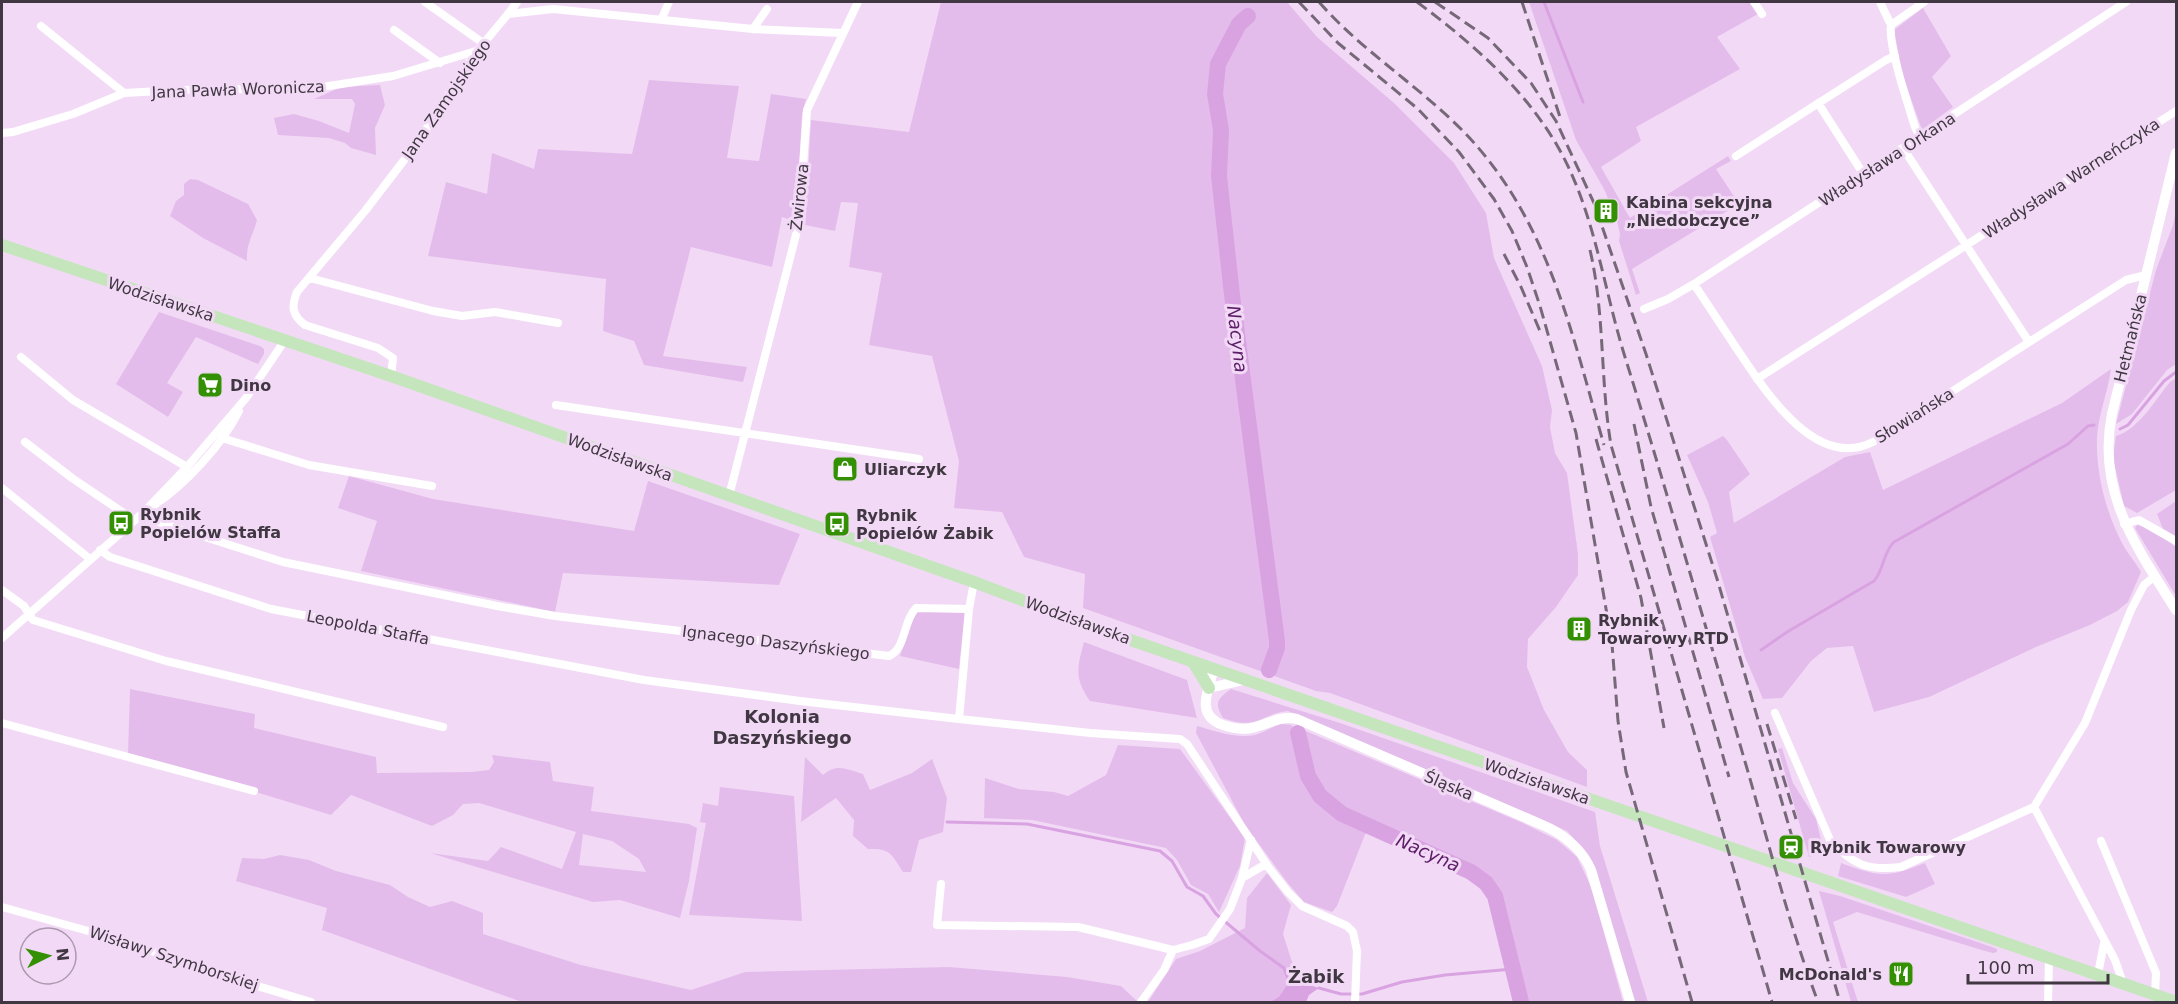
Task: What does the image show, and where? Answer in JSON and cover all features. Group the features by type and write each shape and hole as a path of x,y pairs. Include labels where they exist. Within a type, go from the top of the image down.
{"main road":[{"name":"Wodzisławska","path":"2,245 391,376 1244,680 2176,1002"},
{"path":"1193,662 1209,688"}],"street":[{"path":"425,2 483,43"},
{"name":"Jana Zamojskiego","path":"391,376 393,358 378,348 305,325 292,311 293,303 297,292 365,211 418,142 476,51 517,2"},
{"path":"662,18 669,2"},
{"name":"Żwirowa","path":"729,496 799,223 807,110 858,2"},
{"path":"1754,2 1762,14"},
{"path":"1880,2 1891,25 1890,34 1895,56 1915,127 1920,137"},
{"path":"1891,25 1924,2"},
{"name":"Władysława Orkana","path":"1644,309 1694,284 2126,2"},
{"path":"508,14 553,9 662,18 753,29 842,33"},
{"path":"753,29 767,9"},
{"path":"41,26 124,93"},
{"path":"394,30 440,63"},
{"name":"Jana Pawła Woronicza","path":"2,133 14,132 73,114 124,93 316,88 393,76 476,51"},
{"path":"1736,156 1895,56"},
{"path":"1818,103 1864,175"},
{"name":"Władysława Warneńczyka","path":"1757,379 2176,111"},
{"name":"Władysława Warneńczyka","path":"1903,148 2029,342"},
{"name":"Hetmańska","path":"2176,153 2112,414 2108,441 2109,467 2114,495 2124,524 2176,610"},
{"name":"Słowiańska","path":"1694,284 1777,406 1808,432 1836,447 1853,449 1873,442 2126,280 2146,275"},
{"path":"310,278 462,316 495,312 558,323"},
{"path":"139,517 187,467 246,398 285,340"},
{"path":"21,357 73,400 187,467"},
{"path":"2,638 100,550 176,487 222,438 236,419 246,398"},
{"path":"556,405 919,459"},
{"path":"222,438 309,465 432,486"},
{"path":"25,442 72,478 139,517"},
{"path":"2,488 90,559"},
{"name":"Ignacego Daszyńskiego","path":"139,517 283,562 497,606 555,616 889,656 896,653 910,614 916,608 969,609"},
{"path":"2124,524 2139,520 2176,542"},
{"name":"Leopolda Staffa","path":"100,550 110,557 271,609 644,680 959,719"},
{"path":"1775,713 1830,840 1841,852 1856,862 1877,870 1900,867 2034,807 2085,723 2139,593 2144,585 2155,576"},
{"path":"974,582 969,609 959,719 1090,734 1180,739 1187,744 1266,864 1288,892 1302,906 1347,926 1353,932 1357,951 1355,1002"},
{"path":"2,590 24,606 33,620 166,661 444,727"},
{"name":"Śląska","path":"1214,669 1205,703 1206,711 1219,724 1246,729 1282,717 1297,719 1547,826 1561,835 1584,857 1593,875 1630,1002"},
{"path":"1209,688 1244,680"},
{"path":"2,723 254,791"},
{"path":"2034,807 2119,968 2123,983"},
{"path":"941,884 937,925 1077,927 1173,950 1209,939 1221,924 1230,909 1242,878 1251,840"},
{"path":"2100,841 2156,973 2155,995"},
{"path":"1242,878 1266,864"},
{"name":"Wisławy Szymborskiej","path":"2,907 125,941 224,976 311,1002"},
{"path":"2098,974 2104,941"},
{"path":"1141,1002 1164,970 1173,950"},
{"path":"2048,1002 2049,957"}],"shaded area":[{"path":"941,2 1287,2 1317,37 1394,103 1454,163 1486,213 1494,258 1542,366 1552,410 1550,427 1555,453 1567,473 1578,554 1578,575 1556,607 1528,639 1527,667 1544,710 1568,752 1587,770 1587,787 1330,693 1316,691 1083,608 1085,574 1024,557 1002,512 954,508 959,461 932,356 869,345 882,273 849,267 858,203 841,202 835,231 805,225 811,120 909,132"},
{"path":"1529,2 1750,2 1758,14 1717,37 1740,69 1636,127 1641,141 1601,167 1630,218 1728,156 1731,161 1716,169 1739,204 1632,269 1640,293 1636,295 1619,241 1620,234 1616,217 1604,189 1576,140"},
{"path":"1923,8 1951,56 1932,77 1953,107 1922,130 1903,76 1894,30"},
{"path":"649,80 739,86 727,158 759,161 771,94 806,99 802,114 796,222 782,217 772,267 691,247 663,356 747,367 743,382 644,365 634,341 603,331 606,279 428,256 446,182 487,194 492,153 534,169 538,149 632,154"},
{"path":"380,85 385,105 375,128 376,155 351,148 345,143 329,138 278,135 274,118 294,114 349,133 355,104 352,99 314,99 341,87"},
{"path":"190,179 198,180 248,204 257,220 249,244 247,261 203,238 170,216 176,201 184,195 184,184"},
{"path":"2176,210 2176,364 2167,370 2132,414 2116,424 2156,270 2173,225"},
{"path":"159,312 260,346 264,349 264,354 258,364 196,337 167,383 183,392 168,417 116,384"},
{"path":"2111,369 2099,421 2097,451 2100,478 2110,516 2123,545 2141,572 2128,602 2117,611 2090,625 2036,647 1929,697 1874,712 1853,646 1827,648 1811,661 1782,698 1763,699 1745,657 1710,537 1717,533 1708,502 1687,455 1723,436 1727,440 1750,474 1729,492 1734,523 1845,457 1870,452 1883,490 2062,403"},
{"path":"2176,378 2176,490 2137,513 2124,506 2113,458 2116,436 2139,421 2170,382"},
{"path":"349,476 433,499 634,531 648,481 800,534 779,585 563,573 555,612 361,571 377,521 338,508"},
{"path":"2176,501 2176,537 2163,529 2157,514"},
{"path":"2137,525 2149,528 2176,547 2176,596 2135,528"},
{"path":"920,609 965,611 959,669 900,656 914,614"},
{"path":"1084,642 1187,680 1197,718 1090,701 1081,686 1078,673"},
{"path":"130,689 255,714 254,728 376,757 377,773 489,770 494,762 492,755 550,762 553,781 594,787 591,811 689,824 697,828 689,881 680,918 620,900 593,902 430,853 488,861 501,847 562,869 576,832 479,803 463,804 453,815 432,826 351,795 331,815 128,753","holes":["583,834 612,841 639,859 646,872 579,865"]},
{"path":"1231,689 1340,723 1595,812 1600,846 1648,1002 1635,1002 1596,871 1581,847 1567,831 1288,711 1244,723 1223,718 1218,709 1218,702"},
{"path":"1282,724 1292,725 1304,776 1315,797 1335,816 1366,832 1337,906 1332,912 1304,902 1287,882 1245,825 1196,733 1197,726 1226,734 1248,736"},
{"path":"1301,729 1523,823 1557,840 1577,857 1592,889 1623,1002 1518,1002 1492,895 1479,882 1349,822 1334,812 1310,773"},
{"path":"1118,745 1180,749 1245,838 1240,866 1219,912 1208,894 1191,885 1177,860 1166,848 1032,820 984,818 985,778 1019,789 1054,792 1068,796 1106,775"},
{"path":"1782,748 1793,783 1816,819 1824,852 1809,857 1778,749"},
{"path":"805,757 823,775 837,768 863,774 870,790 912,773 932,759 947,798 943,832 919,840 911,872 903,872 886,851 868,849 853,836 854,820 836,798 801,822"},
{"path":"720,787 794,796 802,921 689,915 706,823 700,822 703,803 718,806"},
{"path":"280,855 309,860 336,871 390,885 408,897 430,907 452,901 483,913 483,934 581,965 691,990 745,972 949,967 1067,977 1121,986 1138,1002 522,1002 322,930 327,908 236,881 242,858 264,859"},
{"path":"1841,863 1883,874 1925,863 1935,884 1906,897 1838,876"},
{"path":"1267,873 1291,905 1283,934 1305,1002 1148,1002 1176,959 1200,951 1245,928 1247,898"},
{"path":"1819,891 1992,947 1997,949 1997,952 1985,951 1857,912 1833,922 1858,1002 1851,1002"},
{"path":"1296,981 1319,988 1309,995 1306,1002 1270,1002 1279,997 1289,982"}],"waterway":[{"path":"1544,2 1583,102"},
{"name":"Nacyna","path":"1248,16 1239,24 1218,64 1215,94 1221,130 1219,176 1232,295 1277,641 1277,648 1269,670"},
{"path":"2120,429 2128,425 2164,381 2176,372"},
{"path":"1761,650 1787,632 1874,581 1894,542 2068,444 2088,426 2094,425"},
{"name":"Nacyna","path":"1298,733 1308,776 1320,796 1342,814 1471,872 1486,883 1495,896 1521,1002"},
{"path":"947,822 1027,824 1160,851 1172,861 1187,887 1203,896 1216,914 1284,968 1289,982"},
{"path":"1319,988 1341,994 1362,994 1402,982 1445,975 1513,969"}],"railway":[{"path":"1299,2 1338,43 1418,109 1459,152 1494,199 1512,231 1527,267 1576,433 1612,644 1618,721 1626,772 1692,1002"},
{"path":"1319,2 1353,36 1461,129 1491,163 1515,199 1553,277 1604,445"},
{"path":"1417,2 1457,33 1513,86 1544,125 1571,172 1590,224 1617,331 1780,884 1818,1002"},
{"path":"1435,2 1488,38 1531,83 1556,121 1594,203 1646,354 1718,582 1840,1002"},
{"path":"1522,2 1560,117"},
{"path":"1590,250 1598,298 1611,445 1772,1002"},
{"path":"1504,254 1540,331"},
{"path":"1634,424 1651,507 1729,777"},
{"path":"1596,439 1641,598 1664,728"},
{"path":"1767,724 1796,819"}],"place":[{"name":"Kabina sekcyjna „Niedobczyce”","path":"1606,211"},
{"name":"Dino","path":"210,385"},
{"name":"Uliarczyk","path":"845,469"},
{"name":"Rybnik Popielów Staffa","path":"121,523"},
{"name":"Rybnik Popielów Żabik","path":"837,524"},
{"name":"Rybnik Towarowy RTD","path":"1579,629"},
{"name":"Rybnik Towarowy","path":"1791,847"},
{"name":"McDonald's","path":"1901,974"}],"district":[{"name":"Kolonia Daszyńskiego","path":"782,727"},
{"name":"Żabik","path":"1316,977"}]}
